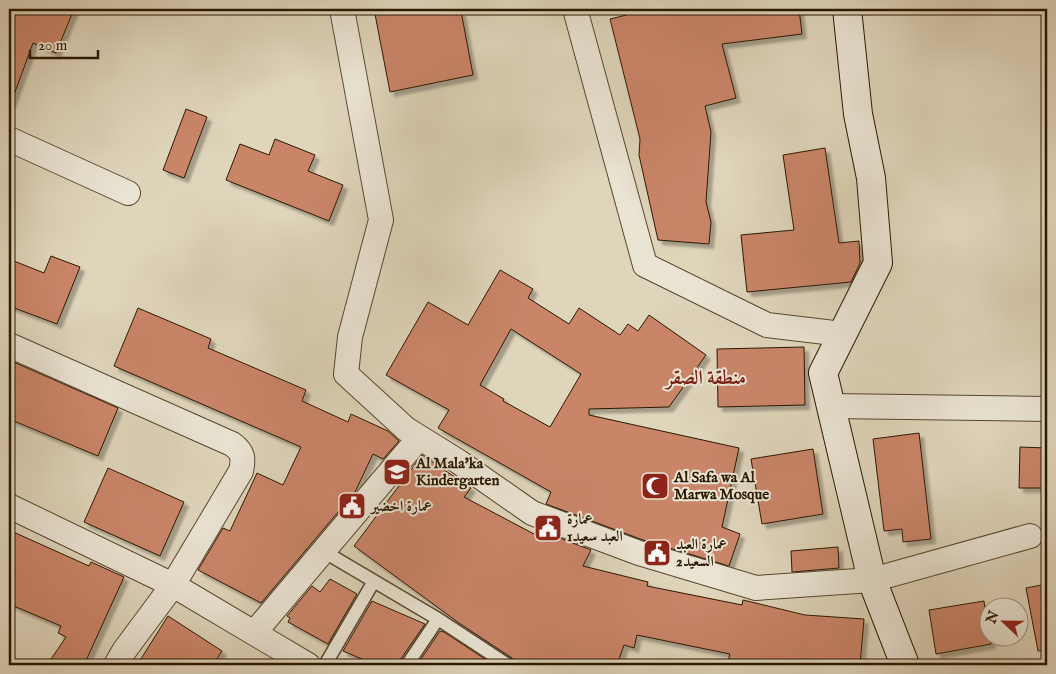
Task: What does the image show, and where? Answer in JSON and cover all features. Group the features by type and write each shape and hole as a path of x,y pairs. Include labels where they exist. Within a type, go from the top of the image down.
{"street":[{"path":"342,9 381,220 350,337 346,374 406,429 459,462 532,512 639,553 756,588 872,580 1030,536"},
{"path":"575,9 645,265 767,325 842,334"},
{"path":"847,9 858,114 871,178 878,263 822,373 872,580 905,665"},
{"path":"9,139 128,193"},
{"path":"9,345 232,444 242,452 244,462 242,471 173,585 124,651 116,665"},
{"path":"830,406 1047,408"},
{"path":"254,633 420,438"},
{"path":"9,506 173,585 254,633 296,662"}],"lane":[{"path":"323,551 438,619 508,665"},
{"path":"325,665 374,581"},
{"path":"407,665 438,619"}],"building":[{"path":"9,9 74,9 56,53 33,43 11,103 9,102"},
{"path":"374,9 441,9 442,14 461,11 473,75 390,92"},
{"path":"651,9 799,9 802,34 722,44 736,98 705,106 711,132 706,202 711,222 709,244 658,240 639,155 640,139 610,19"},
{"path":"186,109 207,117 184,178 163,170"},
{"path":"275,139 315,155 308,171 343,185 329,221 226,180 240,144 269,155"},
{"path":"825,148 839,243 859,241 860,263 851,282 747,292 741,235 794,230 783,155"},
{"path":"51,256 80,267 57,324 9,306 9,259 44,273"},
{"path":"500,270 533,289 528,298 569,324 579,308 620,335 628,324 638,331 649,315 706,355 669,407 589,409 589,415 739,448 722,527 740,534 729,566 643,540 546,504 551,492 438,428 449,410 386,375 428,302 468,325","holes":["511,329 581,374 550,427 503,401 504,399 480,385"]},
{"path":"138,308 211,339 208,348 306,390 302,401 348,422 351,414 388,431 399,441 383,459 373,454 355,492 261,603 198,570 223,528 230,531 257,473 283,485 301,447 114,366"},
{"path":"804,347 805,405 718,407 717,349"},
{"path":"9,360 118,408 98,456 9,419"},
{"path":"919,433 931,539 903,542 902,529 884,531 873,439"},
{"path":"1020,447 1047,448 1047,488 1019,488"},
{"path":"813,449 823,514 762,524 751,459"},
{"path":"422,455 471,488 464,497 534,534 536,529 591,550 583,566 648,582 647,586 742,605 743,600 805,615 864,619 860,665 727,665 730,654 637,635 634,648 624,645 617,665 516,665 512,658 459,623 354,546"},
{"path":"108,468 184,502 160,556 84,522"},
{"path":"9,530 89,566 91,562 124,577 84,665 47,665 66,637 58,633 61,626 9,604"},
{"path":"838,547 839,568 792,572 791,551"},
{"path":"330,579 357,594 328,644 288,622 290,618 287,616 312,586 320,592"},
{"path":"1047,584 1047,650 1038,651 1026,588"},
{"path":"372,601 425,624 400,660 399,665 376,665 343,651"},
{"path":"978,602 978,646 980,646 936,654 929,610"},
{"path":"168,616 222,651 213,665 137,665"},
{"path":"440,631 444,632 494,665 417,665"}],"place":[{"name":"Al Mala'ka Kindergarten","path":"397,472"},
{"name":"Al Safa wa Al Marwa Mosque","path":"655,486"},
{"name":"عمارة اخضير","path":"352,506"},
{"name":"عمارة العبد سعيد1","path":"548,528"},
{"name":"عمارة العبد السعيد2","path":"657,553"}],"district":[{"name":"منطقة الصقر","path":"706,378"}]}
